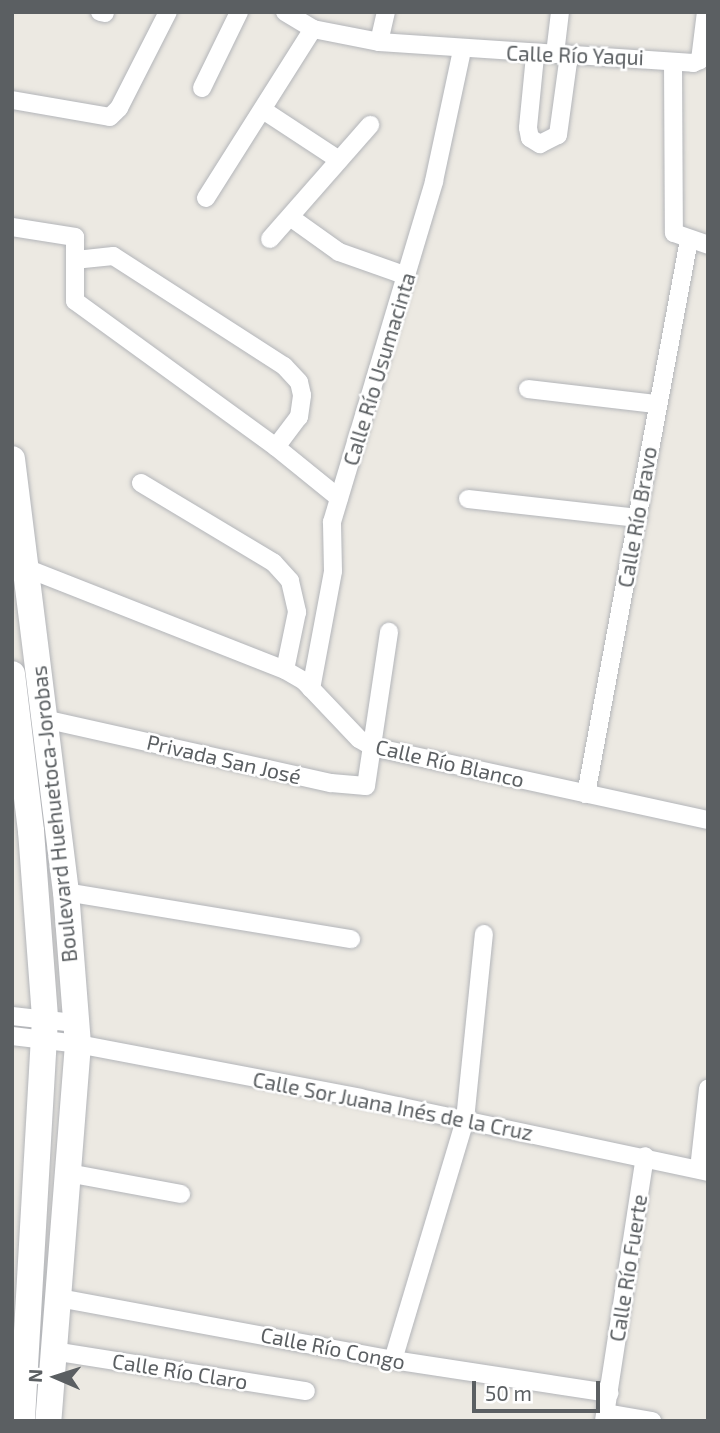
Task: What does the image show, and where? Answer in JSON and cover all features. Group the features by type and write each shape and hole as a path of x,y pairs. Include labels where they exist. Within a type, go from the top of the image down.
{"main road":[{"name":"Boulevard Huehuetoca-Jorobas","path":"12,459 66,892 76,1033 59,1298 48,1421"},
{"name":"Boulevard Huehuetoca-Jorobas","path":"12,674 32,831 44,1030 22,1421"}],"street":[{"path":"12,100 110,117 119,108 168,12"},
{"path":"202,88 239,12"},
{"path":"206,198 313,29 285,12"},
{"path":"379,42 386,12"},
{"path":"535,55 528,128 530,138 540,144 558,135 562,55 560,12"},
{"path":"673,63 700,60 706,12"},
{"name":"Calle Río Yaqui","path":"313,29 379,42 462,50 535,55 666,58 673,63 674,233 689,240"},
{"name":"Calle Río Usumacinta","path":"311,689 333,571 332,522 435,181 462,50"},
{"path":"263,110 339,160"},
{"path":"270,239 370,125"},
{"path":"289,217 339,252 407,276"},
{"path":"12,227 75,237 75,301 276,447 339,498"},
{"path":"689,240 708,245"},
{"name":"Calle Río Bravo","path":"586,794 638,518 655,404 689,240"},
{"path":"76,260 113,256 284,366 299,382 302,395 299,417 276,447"},
{"path":"528,389 655,404"},
{"path":"141,483 274,563 290,581 297,612 285,670"},
{"path":"468,499 638,518"},
{"name":"Calle Río Blanco","path":"26,568 285,670 311,689 359,739 373,747 708,820"},
{"path":"373,747 389,632"},
{"name":"Privada San José","path":"44,719 356,788 366,786 373,747"},
{"path":"66,892 351,939"},
{"path":"393,1360 465,1120 484,934"},
{"path":"12,1016 44,1030"},
{"path":"12,1036 44,1030"},
{"name":"Calle Sor Juana Inés de la Cruz","path":"44,1030 76,1033 465,1120 645,1156 703,1171"},
{"path":"703,1171 708,1089"},
{"name":"Calle Río Fuerte","path":"605,1417 645,1156"},
{"path":"68,1173 181,1194"},
{"name":"Calle Río Congo","path":"59,1298 393,1360 608,1393"},
{"name":"Calle Río Claro","path":"54,1351 306,1391"},
{"path":"605,1417 652,1421"}]}
